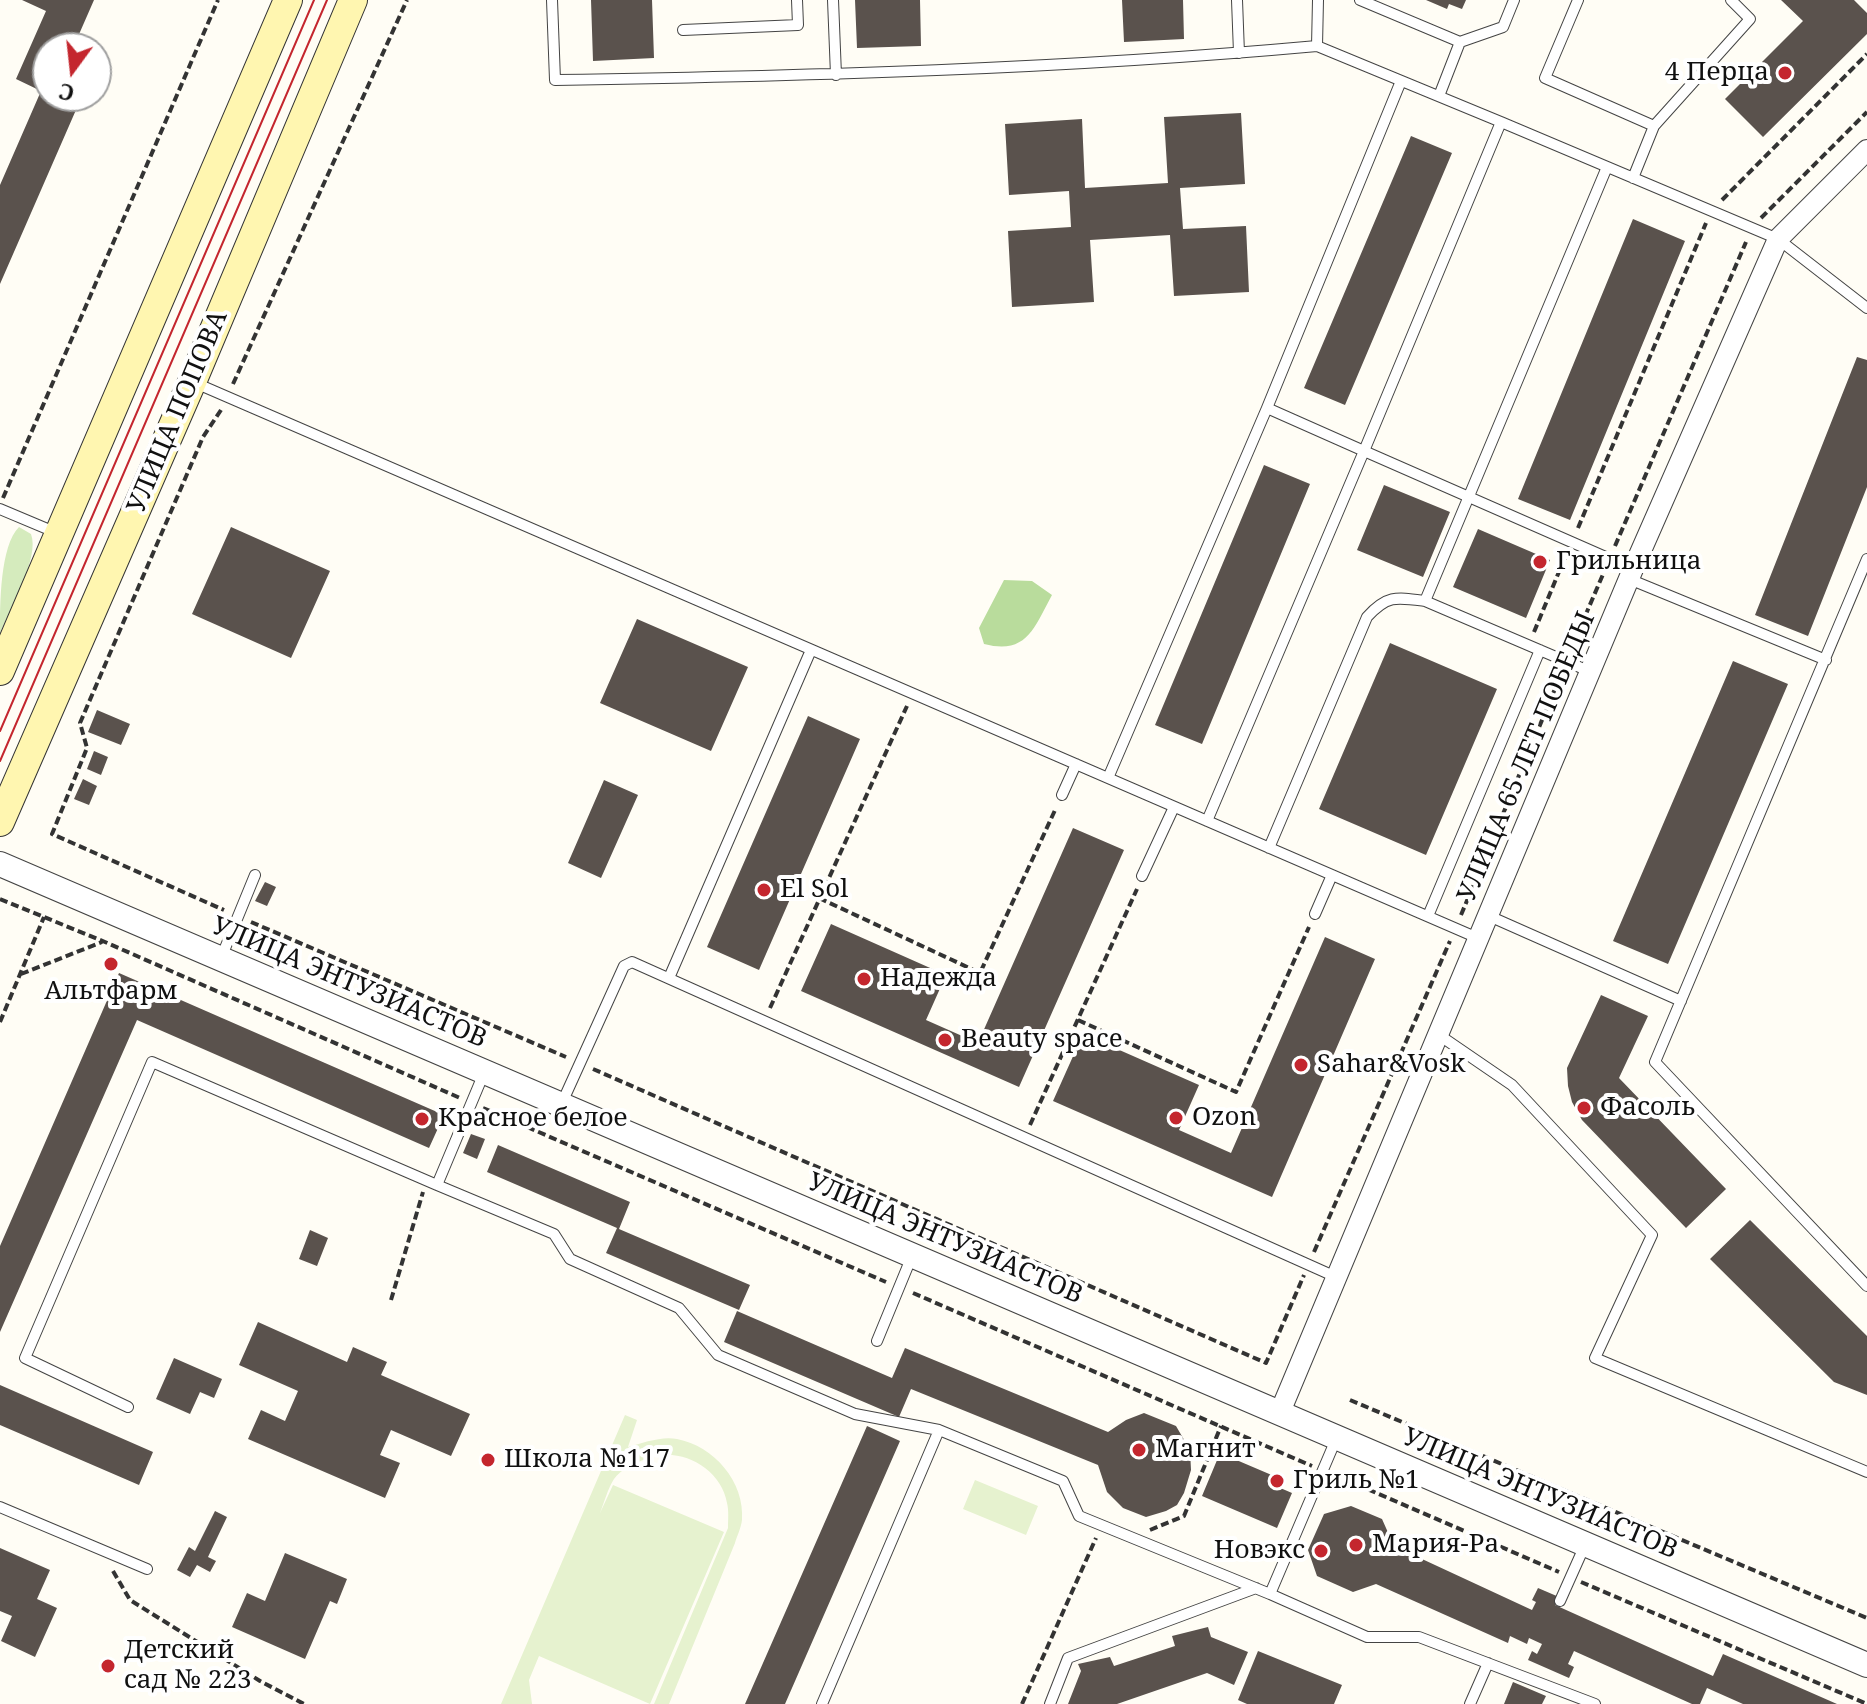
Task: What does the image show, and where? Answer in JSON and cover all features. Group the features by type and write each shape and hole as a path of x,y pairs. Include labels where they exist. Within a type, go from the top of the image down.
{"main road":[{"path":"0,671 288,0"},
{"name":"УЛИЦА ПОПОВА","path":"0,822 192,382 353,0"}],"street":[{"name":"УЛИЦА 65 ЛЕТ ПОБЕДЫ","path":"1280,1412 1631,574 1778,239 1867,150"},
{"name":"УЛИЦА ЭНТУЗИАСТОВ","path":"0,864 1867,1665"}],"lane":[{"path":"552,0 555,80 836,75 1317,46 1778,239 1867,308"},
{"path":"683,30 798,25 797,0"},
{"path":"833,0 836,75"},
{"path":"1237,0 1239,53"},
{"path":"1317,46 1318,0"},
{"path":"1360,0 1460,42 1503,27 1514,0"},
{"path":"1578,0 1545,78 1654,126"},
{"path":"1633,178 1654,126 1750,19 1731,0"},
{"path":"1439,96 1460,42"},
{"path":"1108,778 1267,408 1401,81"},
{"path":"1207,821 1501,122"},
{"path":"1425,601 1607,167"},
{"path":"192,382 1480,939"},
{"path":"1267,408 1609,558 1631,574 1826,660"},
{"path":"0,507 59,533"},
{"path":"1867,559 1655,1062 1867,1286"},
{"path":"1269,848 1367,617 1381,602 1401,598 1425,601 1591,672"},
{"path":"669,978 811,650"},
{"path":"1428,916 1540,650"},
{"path":"1062,795 1076,764"},
{"path":"1142,876 1174,807"},
{"path":"221,958 255,875"},
{"path":"1315,914 1332,875"},
{"path":"1489,916 1681,1001"},
{"path":"561,1105 624,966 632,962 1336,1277"},
{"path":"1439,1035 1512,1085 1652,1235 1595,1358 1867,1472"},
{"path":"128,1407 25,1358 152,1062 554,1234 570,1259 679,1308 718,1355 855,1414 939,1430 1063,1481 1079,1516 1367,1637 1419,1637 1595,1704"},
{"path":"432,1183 485,1071"},
{"path":"877,1341 912,1256"},
{"path":"822,1704 939,1430"},
{"path":"1270,1594 1337,1437"},
{"path":"0,1507 147,1569"},
{"path":"1560,1601 1585,1544"},
{"path":"1050,1704 1068,1658 1256,1588"},
{"path":"1470,1704 1488,1663"}],"path":[{"path":"0,507 218,0"},
{"path":"407,0 219,415 203,437 80,723 87,748 52,834 1266,1363 1455,928 1609,558 1752,228 1867,112"},
{"path":"1528,645 1711,211 1867,54"},
{"path":"764,1021 913,694"},
{"path":"819,898 980,973 1062,795"},
{"path":"1024,1138 1142,876"},
{"path":"0,899 1867,1704"},
{"path":"1078,1020 1236,1092 1315,914"},
{"path":"0,1022 44,917"},
{"path":"21,974 105,942"},
{"path":"391,1300 432,1183"},
{"path":"1350,1400 1867,1618"},
{"path":"1132,1537 1184,1516 1221,1426"},
{"path":"1022,1704 1102,1525"},
{"path":"102,1552 130,1600 260,1681 304,1704"}],"green space":[{"path":"19,527 31,534 31,556 23,584 0,633 5,561"},
{"path":"1004,580 1032,581 1052,595 1034,628 1020,642 1010,646 984,644 979,628"},
{"path":"625,1415 637,1420 628,1447 671,1438 703,1449 733,1480 742,1506 735,1543 669,1704 654,1704 728,1528 727,1503 716,1479 696,1462 671,1455 646,1459 620,1472 612,1483 600,1513 613,1485 724,1532 650,1704 539,1656 529,1680 532,1704 501,1704"},
{"path":"975,1480 1038,1506 1026,1535 963,1509"}],"building":[{"path":"22,0 94,0 80,32 37,32 46,11"},
{"path":"591,0 652,0 654,58 593,61"},
{"path":"855,0 920,0 921,46 857,48"},
{"path":"1122,0 1183,0 1184,39 1124,42"},
{"path":"1426,0 1466,0 1462,9 1449,4 1447,9"},
{"path":"1781,0 1854,0 1867,13 1867,34 1763,137 1725,99 1803,21"},
{"path":"32,43 32,87 16,79"},
{"path":"32,112 75,112 0,284 0,185"},
{"path":"1241,113 1245,184 1180,188 1183,229 1246,226 1249,292 1174,296 1170,235 1090,240 1094,302 1012,307 1008,231 1071,227 1069,191 1009,195 1005,124 1082,119 1085,188 1168,183 1164,117"},
{"path":"1411,136 1452,153 1345,405 1304,388"},
{"path":"1633,219 1685,241 1570,520 1518,499"},
{"path":"1857,357 1867,360 1867,487 1808,636 1755,615"},
{"path":"1264,465 1310,484 1202,744 1155,725"},
{"path":"1384,485 1450,512 1423,577 1357,550"},
{"path":"231,527 330,571 291,658 192,614"},
{"path":"1478,529 1550,560 1526,618 1453,587"},
{"path":"637,619 748,667 711,751 600,703"},
{"path":"1390,643 1497,689 1426,855 1319,809"},
{"path":"1733,661 1788,684 1668,964 1613,941"},
{"path":"97,710 130,724 121,745 88,732"},
{"path":"808,716 860,739 759,970 707,947"},
{"path":"94,751 108,757 101,775 87,769"},
{"path":"83,779 97,786 89,805 74,799"},
{"path":"604,780 638,795 601,878 568,863"},
{"path":"1073,828 1124,850 1019,1087 801,991 831,924 946,975 926,1020 978,1043"},
{"path":"265,882 276,887 267,906 255,901"},
{"path":"1325,937 1375,959 1272,1197 1053,1101 1083,1034 1199,1085 1179,1130 1231,1153"},
{"path":"119,973 444,1115 429,1148 137,1020 0,1332 0,1246"},
{"path":"1601,995 1648,1016 1619,1078 1726,1189 1686,1228 1582,1120 1572,1102 1567,1068"},
{"path":"471,1134 485,1139 477,1159 463,1153"},
{"path":"498,1145 630,1202 619,1229 750,1285 739,1310 606,1253 617,1228 487,1172"},
{"path":"1750,1220 1867,1336 1867,1395 1834,1382 1710,1259"},
{"path":"310,1230 328,1238 317,1266 299,1259"},
{"path":"737,1311 892,1378 905,1348 1108,1432 1144,1413 1176,1426 1190,1450 1191,1470 1184,1493 1177,1505 1146,1517 1123,1508 1107,1492 1098,1465 911,1389 899,1417 724,1342"},
{"path":"258,1322 347,1362 353,1347 387,1362 381,1375 470,1414 451,1456 391,1430 380,1455 400,1463 385,1498 248,1439 261,1410 285,1421 298,1391 239,1365"},
{"path":"174,1358 222,1379 214,1398 200,1392 190,1414 156,1399"},
{"path":"0,1385 153,1452 139,1485 0,1425"},
{"path":"867,1426 900,1441 785,1704 745,1704"},
{"path":"1220,1453 1281,1479 1278,1487 1292,1493 1277,1528 1202,1496"},
{"path":"1351,1506 1382,1519 1394,1546 1532,1610 1536,1602 1532,1600 1538,1588 1559,1597 1555,1605 1713,1676 1723,1654 1837,1704 1743,1704 1707,1688 1700,1704 1692,1704 1574,1651 1568,1664 1574,1667 1569,1678 1528,1660 1532,1651 1537,1654 1542,1644 1529,1638 1527,1644 1510,1636 1508,1643 1376,1584 1353,1592 1317,1576 1308,1550 1324,1514"},
{"path":"215,1511 227,1517 208,1557 216,1561 210,1572 197,1565 190,1577 177,1570 189,1547 195,1551"},
{"path":"0,1548 50,1570 37,1599 57,1608 35,1657 1,1641 12,1616 0,1611"},
{"path":"285,1553 347,1579 337,1604 330,1601 305,1659 232,1627 247,1593 265,1601"},
{"path":"1208,1627 1211,1637 1248,1652 1234,1685 1207,1673 1117,1704 1068,1704 1081,1671 1078,1664 1110,1657 1114,1666 1175,1646 1172,1636"},
{"path":"1258,1651 1342,1685 1334,1704 1247,1704 1238,1700"},
{"path":"1513,1682 1546,1696 1542,1704 1504,1704"}],"tram line":[{"path":"0,731 314,0"},
{"path":"0,761 327,0"}],"place":[{"name":"4 Перца","path":"1785,73"},
{"name":"Грильница","path":"1540,562"},
{"name":"El Sol","path":"764,890"},
{"name":"Альтфарм","path":"111,964"},
{"name":"Надежда","path":"864,979"},
{"name":"Beauty space","path":"945,1040"},
{"name":"Sahar&Vosk","path":"1301,1065"},
{"name":"Фасоль","path":"1584,1108"},
{"name":"Ozon","path":"1176,1118"},
{"name":"Красное белое","path":"422,1119"},
{"name":"Магнит","path":"1139,1450"},
{"name":"Школа №117","path":"488,1460"},
{"name":"Гриль №1","path":"1277,1481"},
{"name":"Мария-Ра","path":"1356,1545"},
{"name":"Новэкс","path":"1321,1551"},
{"name":"Детский сад № 223","path":"108,1666"}]}
